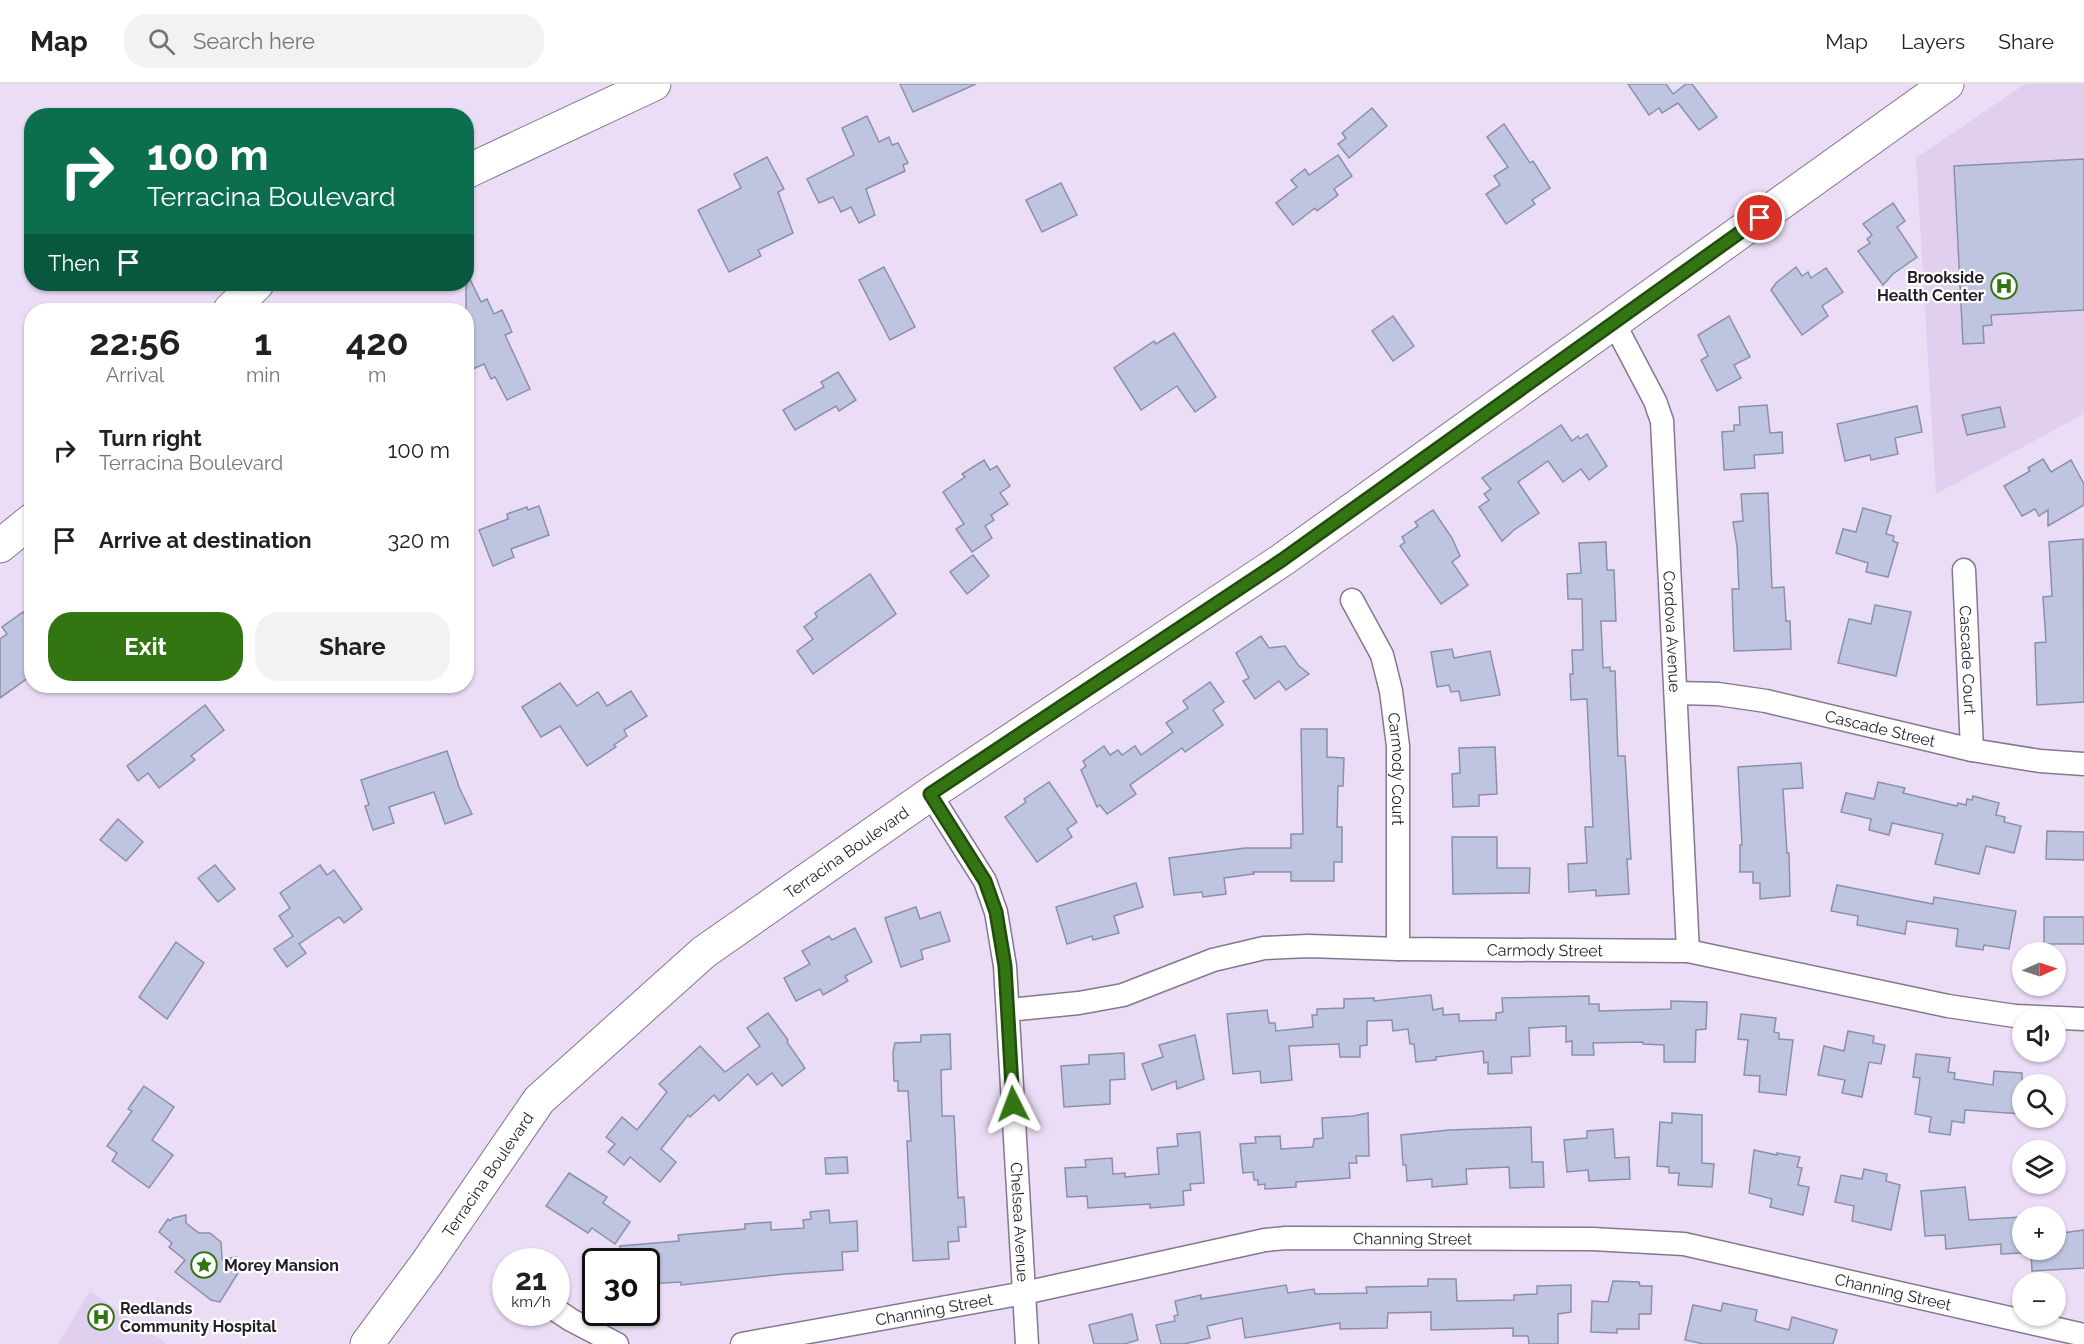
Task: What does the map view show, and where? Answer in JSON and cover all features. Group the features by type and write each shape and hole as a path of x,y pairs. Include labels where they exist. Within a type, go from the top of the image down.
{"main road":[{"path":"474,168 654,84"},
{"name":"Terracina Boulevard","path":"367,1344 427,1263 539,1100 704,952 930,794 1282,560 1947,84"},
{"path":"237,303 250,291"},
{"path":"0,546 24,526"}],"street":[{"name":"Cordova Avenue","path":"1614,323 1655,401 1662,421 1688,951"},
{"name":"Cascade Court","path":"1964,570 1972,750"},
{"name":"Carmody Court","path":"1352,600 1382,655 1391,692 1398,746 1398,949"},
{"name":"Cascade Street","path":"1676,693 1718,694 1766,700 1972,750 2040,761 2084,764"},
{"name":"Chelsea Avenue","path":"930,794 985,881 996,912 1005,966 1027,1344"},
{"name":"Carmody Street","path":"1008,1010 1079,1004 1123,995 1213,960 1264,948 1308,946 1398,949 1688,951 1948,1006 2015,1016 2084,1018"},
{"name":"Channing Street","path":"742,1344 1024,1293 1265,1240 1286,1238 1592,1239 1684,1244 2084,1335"},
{"path":"570,1319 617,1344"}],"shaded area":[{"name":"Brookside Health Center","path":"2025,84 2084,84 2084,414 1936,494 1916,158"},
{"name":"Redlands Community Hospital","path":"90,1291 167,1344 58,1344"}],"building":[{"path":"900,84 976,84 913,112"},
{"path":"1628,84 1666,84 1673,94 1686,84 1692,84 1717,117 1699,130 1678,103 1662,113 1659,108 1649,115"},
{"path":"1372,108 1387,126 1349,158 1338,144 1346,138 1342,133"},
{"path":"867,116 879,142 889,137 892,145 898,143 908,163 903,165 905,171 866,189 875,215 859,223 851,207 841,212 833,197 819,203 807,179 854,155 842,128"},
{"path":"1504,124 1530,163 1533,161 1550,188 1532,200 1535,204 1506,224 1486,194 1500,185 1494,176 1508,167 1487,137"},
{"path":"1338,155 1352,176 1334,189 1338,195 1317,211 1315,208 1293,225 1276,203 1297,187 1291,180 1305,169 1309,175"},
{"path":"767,157 784,189 778,192 793,233 758,250 761,256 729,272 698,210 741,188 734,174"},
{"path":"2084,159 2084,310 1991,315 1992,325 1983,326 1984,343 1963,344 1954,166"},
{"path":"1061,183 1077,215 1042,232 1026,200"},
{"path":"1893,203 1905,221 1897,227 1917,257 1893,274 1883,285 1858,251 1870,243 1867,239 1872,235 1863,224"},
{"path":"884,267 915,327 890,340 859,280"},
{"path":"1796,267 1802,276 1808,272 1811,278 1826,268 1843,292 1822,306 1828,316 1802,335 1771,290"},
{"path":"474,288 481,302 487,299 494,314 502,310 512,332 505,335 530,389 507,400 495,377 491,379 484,364 474,368 474,303 466,303 466,291 474,291"},
{"path":"1393,316 1414,346 1393,361 1372,331"},
{"path":"1729,316 1750,357 1734,365 1741,378 1717,391 1701,360 1708,356 1698,335"},
{"path":"1174,333 1216,397 1195,412 1177,386 1141,410 1114,368 1154,341 1156,344"},
{"path":"838,372 856,400 839,411 836,406 795,430 783,410 824,387 821,382"},
{"path":"1767,405 1770,433 1782,432 1783,453 1754,455 1755,468 1724,470 1722,432 1734,431 1734,425 1740,425 1739,407"},
{"path":"1917,406 1922,432 1895,438 1898,454 1871,460 1870,455 1845,461 1837,424"},
{"path":"2000,407 2005,427 1967,435 1962,415"},
{"path":"1561,425 1572,441 1578,436 1580,439 1587,434 1607,466 1589,480 1581,469 1563,482 1548,461 1518,482 1539,513 1502,541 1479,507 1489,500 1484,494 1491,489 1482,478"},
{"path":"2043,459 2051,472 2071,460 2084,484 2084,505 2048,526 2048,510 2039,516 2035,509 2022,516 2004,486 2030,471 2028,468"},
{"path":"984,460 990,470 997,466 1010,486 1000,493 1008,504 991,515 994,520 985,526 992,538 972,552 956,529 964,524 943,492 965,477 962,474"},
{"path":"1768,493 1772,588 1784,587 1786,621 1790,621 1791,649 1734,651 1732,589 1739,589 1737,546 1733,522 1743,521 1741,494"},
{"path":"539,506 549,535 511,549 514,557 493,566 479,530 508,519 507,514 527,507 528,510"},
{"path":"1863,508 1891,516 1886,534 1894,536 1893,541 1898,543 1888,577 1866,572 1868,563 1836,553 1843,529 1856,532"},
{"path":"1433,510 1452,538 1460,556 1452,562 1468,585 1441,604 1400,546 1405,542 1402,537 1418,526 1415,522"},
{"path":"2083,539 2084,702 2037,705 2035,643 2046,642 2043,597 2052,596 2049,542"},
{"path":"1606,542 1607,570 1614,570 1616,621 1601,621 1603,668 1610,667 1610,671 1615,671 1618,756 1625,756 1631,859 1627,859 1629,894 1596,896 1596,890 1569,892 1568,864 1587,863 1585,827 1593,827 1587,699 1571,700 1572,650 1583,650 1582,599 1568,599 1567,574 1581,573 1579,543"},
{"path":"973,555 989,576 967,594 950,572"},
{"path":"870,574 896,614 813,674 797,651 813,639 804,627 817,617 815,613"},
{"path":"1875,605 1911,612 1896,676 1838,663 1849,619 1871,624"},
{"path":"24,613 24,681 0,698 0,639 7,634 2,627"},
{"path":"1261,636 1269,648 1285,646 1298,665 1309,674 1286,690 1279,681 1255,699 1243,681 1249,678 1236,653"},
{"path":"1452,649 1454,658 1490,651 1500,695 1461,701 1459,691 1451,692 1449,685 1437,687 1431,652"},
{"path":"1210,682 1224,702 1213,710 1223,725 1185,752 1182,748 1130,785 1136,794 1107,814 1100,805 1097,807 1081,770 1086,766 1083,761 1104,746 1110,755 1118,750 1122,755 1135,746 1141,755 1173,732 1166,723 1188,708 1183,701"},
{"path":"560,683 577,706 598,692 607,706 631,691 647,716 624,730 627,736 614,745 616,747 587,766 560,726 541,737 522,707"},
{"path":"205,705 224,730 191,756 195,760 159,788 148,773 138,781 127,766"},
{"path":"1301,729 1327,729 1327,757 1344,758 1343,786 1338,786 1337,827 1342,827 1342,862 1334,862 1334,881 1291,881 1291,872 1253,872 1254,874 1224,878 1226,894 1203,897 1202,892 1174,895 1169,858 1245,848 1291,848 1291,834 1303,834"},
{"path":"1495,747 1497,794 1479,795 1479,806 1453,807 1452,774 1460,773 1459,748"},
{"path":"447,751 459,787 472,814 445,824 434,792 389,807 394,823 373,830 365,806 369,805 361,780"},
{"path":"1801,763 1803,788 1783,789 1787,853 1789,853 1790,896 1760,899 1760,883 1753,883 1753,872 1740,872 1740,845 1742,845 1738,767"},
{"path":"1049,782 1077,822 1067,829 1072,837 1037,862 1005,817 1026,802 1024,799"},
{"path":"1878,782 1905,788 1903,793 1957,806 1958,803 1966,805 1967,799 1972,800 1973,796 1999,803 1996,815 2005,817 2004,822 2021,826 2014,853 1986,846 1979,874 1935,864 1943,834 1892,823 1889,835 1869,830 1871,819 1841,812 1846,793 1874,799"},
{"path":"118,819 143,842 126,861 100,840"},
{"path":"2047,831 2084,832 2084,860 2046,859"},
{"path":"1452,837 1497,837 1497,868 1530,868 1529,893 1453,894"},
{"path":"215,865 235,889 218,902 198,878"},
{"path":"320,865 327,875 334,870 362,909 344,923 339,917 299,944 306,953 287,967 274,949 293,936 279,916 290,908 280,893"},
{"path":"1136,883 1143,907 1114,916 1119,933 1093,940 1092,936 1067,944 1056,907"},
{"path":"1837,885 1933,904 1934,897 2016,911 2009,949 1984,945 1983,950 1956,946 1958,929 1907,921 1905,934 1857,925 1858,916 1831,911"},
{"path":"916,907 920,919 940,912 950,941 921,950 923,959 901,967 885,918"},
{"path":"2044,917 2084,917 2084,944 2044,942"},
{"path":"855,928 872,962 845,976 848,981 823,995 820,989 796,1001 784,978 810,964 802,951 829,936 832,940"},
{"path":"176,942 204,963 167,1019 139,997"},
{"path":"1431,995 1433,1010 1443,1008 1443,1015 1459,1014 1459,1021 1496,1020 1496,1013 1503,1012 1502,998 1589,996 1589,1004 1599,1004 1599,1011 1671,1009 1671,1001 1707,1002 1706,1029 1696,1030 1695,1062 1664,1062 1664,1045 1643,1044 1643,1042 1593,1043 1594,1055 1572,1055 1572,1041 1566,1042 1566,1026 1529,1028 1530,1056 1511,1057 1512,1073 1488,1074 1488,1062 1484,1063 1483,1051 1416,1062 1414,1044 1410,1044 1408,1029 1393,1031 1392,1020 1367,1021 1367,1045 1360,1046 1360,1057 1340,1057 1339,1044 1289,1046 1292,1080 1261,1083 1260,1071 1233,1074 1227,1014 1267,1010 1269,1023 1275,1023 1276,1031 1313,1027 1312,1015 1317,1015 1317,1009 1344,1008 1344,999 1374,998 1374,1001"},
{"path":"768,1013 805,1068 782,1086 772,1073 757,1085 748,1074 719,1101 714,1095 690,1117 688,1115 661,1149 676,1162 660,1182 630,1157 624,1165 608,1152 615,1144 606,1137 622,1117 637,1130 667,1092 659,1084 700,1046 725,1072 760,1046 747,1028"},
{"path":"1741,1014 1776,1018 1774,1032 1779,1033 1779,1039 1793,1040 1786,1095 1759,1092 1760,1076 1744,1075 1748,1040 1738,1039"},
{"path":"1848,1031 1874,1036 1873,1043 1885,1045 1881,1064 1869,1062 1862,1097 1842,1093 1845,1080 1818,1075 1824,1046 1844,1051"},
{"path":"950,1034 951,1069 941,1070 942,1116 954,1116 958,1198 964,1197 966,1227 958,1227 959,1241 948,1242 949,1259 913,1261 907,1141 911,1141 908,1091 898,1091 898,1081 894,1081 893,1052 895,1043 921,1042 921,1035"},
{"path":"1195,1035 1204,1079 1177,1089 1176,1081 1152,1090 1142,1064 1163,1057 1159,1045"},
{"path":"1124,1053 1125,1079 1110,1080 1110,1104 1064,1107 1061,1066 1089,1064 1089,1055"},
{"path":"1916,1054 1950,1058 1948,1072 1955,1073 1954,1079 1993,1085 1994,1071 2022,1073 2012,1074 2012,1113 1965,1110 1964,1123 1952,1121 1950,1135 1929,1132 1931,1117 1915,1114 1920,1078 1913,1077"},
{"path":"144,1086 174,1107 152,1140 173,1155 149,1188 112,1161 117,1153 107,1146 132,1111 128,1109"},
{"path":"1368,1113 1369,1156 1356,1156 1357,1163 1349,1163 1350,1178 1296,1182 1296,1187 1265,1189 1265,1184 1258,1185 1258,1180 1254,1180 1253,1172 1243,1173 1240,1144 1256,1143 1255,1137 1280,1136 1281,1149 1313,1147 1314,1139 1323,1138 1322,1118"},
{"path":"1672,1113 1702,1115 1702,1163 1714,1164 1712,1187 1678,1185 1679,1173 1669,1173 1669,1167 1657,1166 1660,1122 1672,1123"},
{"path":"1531,1127 1532,1162 1543,1162 1544,1187 1510,1188 1509,1167 1466,1169 1467,1184 1432,1187 1432,1179 1407,1181 1406,1165 1403,1165 1401,1135 1449,1130"},
{"path":"1613,1129 1615,1158 1629,1157 1630,1179 1589,1181 1588,1170 1567,1172 1564,1140 1587,1138 1587,1131"},
{"path":"1200,1132 1204,1183 1190,1184 1191,1190 1183,1191 1184,1205 1150,1208 1150,1204 1088,1208 1087,1196 1067,1197 1065,1168 1086,1167 1085,1160 1112,1158 1113,1174 1125,1173 1125,1177 1159,1174 1157,1148 1178,1146 1177,1134"},
{"path":"1754,1150 1800,1157 1797,1167 1802,1168 1798,1185 1809,1187 1803,1215 1770,1207 1772,1199 1749,1193"},
{"path":"847,1157 848,1173 826,1174 825,1158"},
{"path":"1864,1169 1887,1174 1886,1181 1900,1185 1891,1230 1852,1221 1854,1206 1835,1202 1841,1175 1862,1179"},
{"path":"569,1173 607,1197 603,1203 630,1222 615,1244 592,1228 588,1233 546,1206"},
{"path":"1965,1187 1969,1220 2012,1218 2012,1253 2001,1254 2001,1244 1946,1249 1945,1235 1925,1236 1921,1191"},
{"path":"829,1210 830,1223 857,1221 858,1251 842,1252 843,1270 681,1285 681,1282 660,1283 660,1248 620,1248 620,1246 679,1241 678,1235 745,1229 745,1224 771,1222 771,1230 804,1228 803,1220 811,1219 810,1212"},
{"name":"Morey Mansion","path":"186,1215 186,1223 199,1233 210,1233 221,1242 222,1259 237,1257 238,1273 220,1302 211,1300 175,1272 185,1260 169,1247 172,1243 159,1232 168,1219 170,1221"},
{"path":"2084,1230 2084,1268 2032,1271 2031,1260 2066,1260 2066,1232"},
{"path":"1428,1279 1456,1279 1457,1301 1514,1300 1514,1295 1537,1294 1537,1286 1571,1285 1571,1312 1558,1314 1558,1344 1529,1344 1528,1336 1513,1336 1513,1328 1431,1330 1431,1312 1388,1313 1387,1328 1340,1329 1340,1323 1245,1338 1242,1318 1207,1326 1210,1338 1184,1344 1161,1344 1156,1325 1175,1321 1174,1316 1178,1315 1175,1301 1201,1295 1201,1299 1286,1285 1288,1293 1314,1289 1315,1294 1367,1293 1366,1287 1428,1286"},
{"path":"1613,1281 1639,1282 1640,1286 1652,1286 1651,1314 1639,1314 1639,1329 1617,1329 1617,1333 1591,1332 1592,1301 1608,1302"},
{"path":"1723,1303 1757,1310 1755,1321 1789,1330 1792,1317 1837,1330 1833,1344 1704,1344 1685,1340 1693,1305 1721,1311"},
{"path":"1132,1314 1138,1340 1124,1344 1094,1344 1089,1325"}],"place":[{"name":"Brookside Health Center","path":"2004,286"},
{"name":"Morey Mansion","path":"204,1265"},
{"name":"Redlands Community Hospital","path":"101,1317"}],"route":[{"path":"1013,1104 1005,966 996,912 985,881 930,794 1282,560 1760,218"}]}
